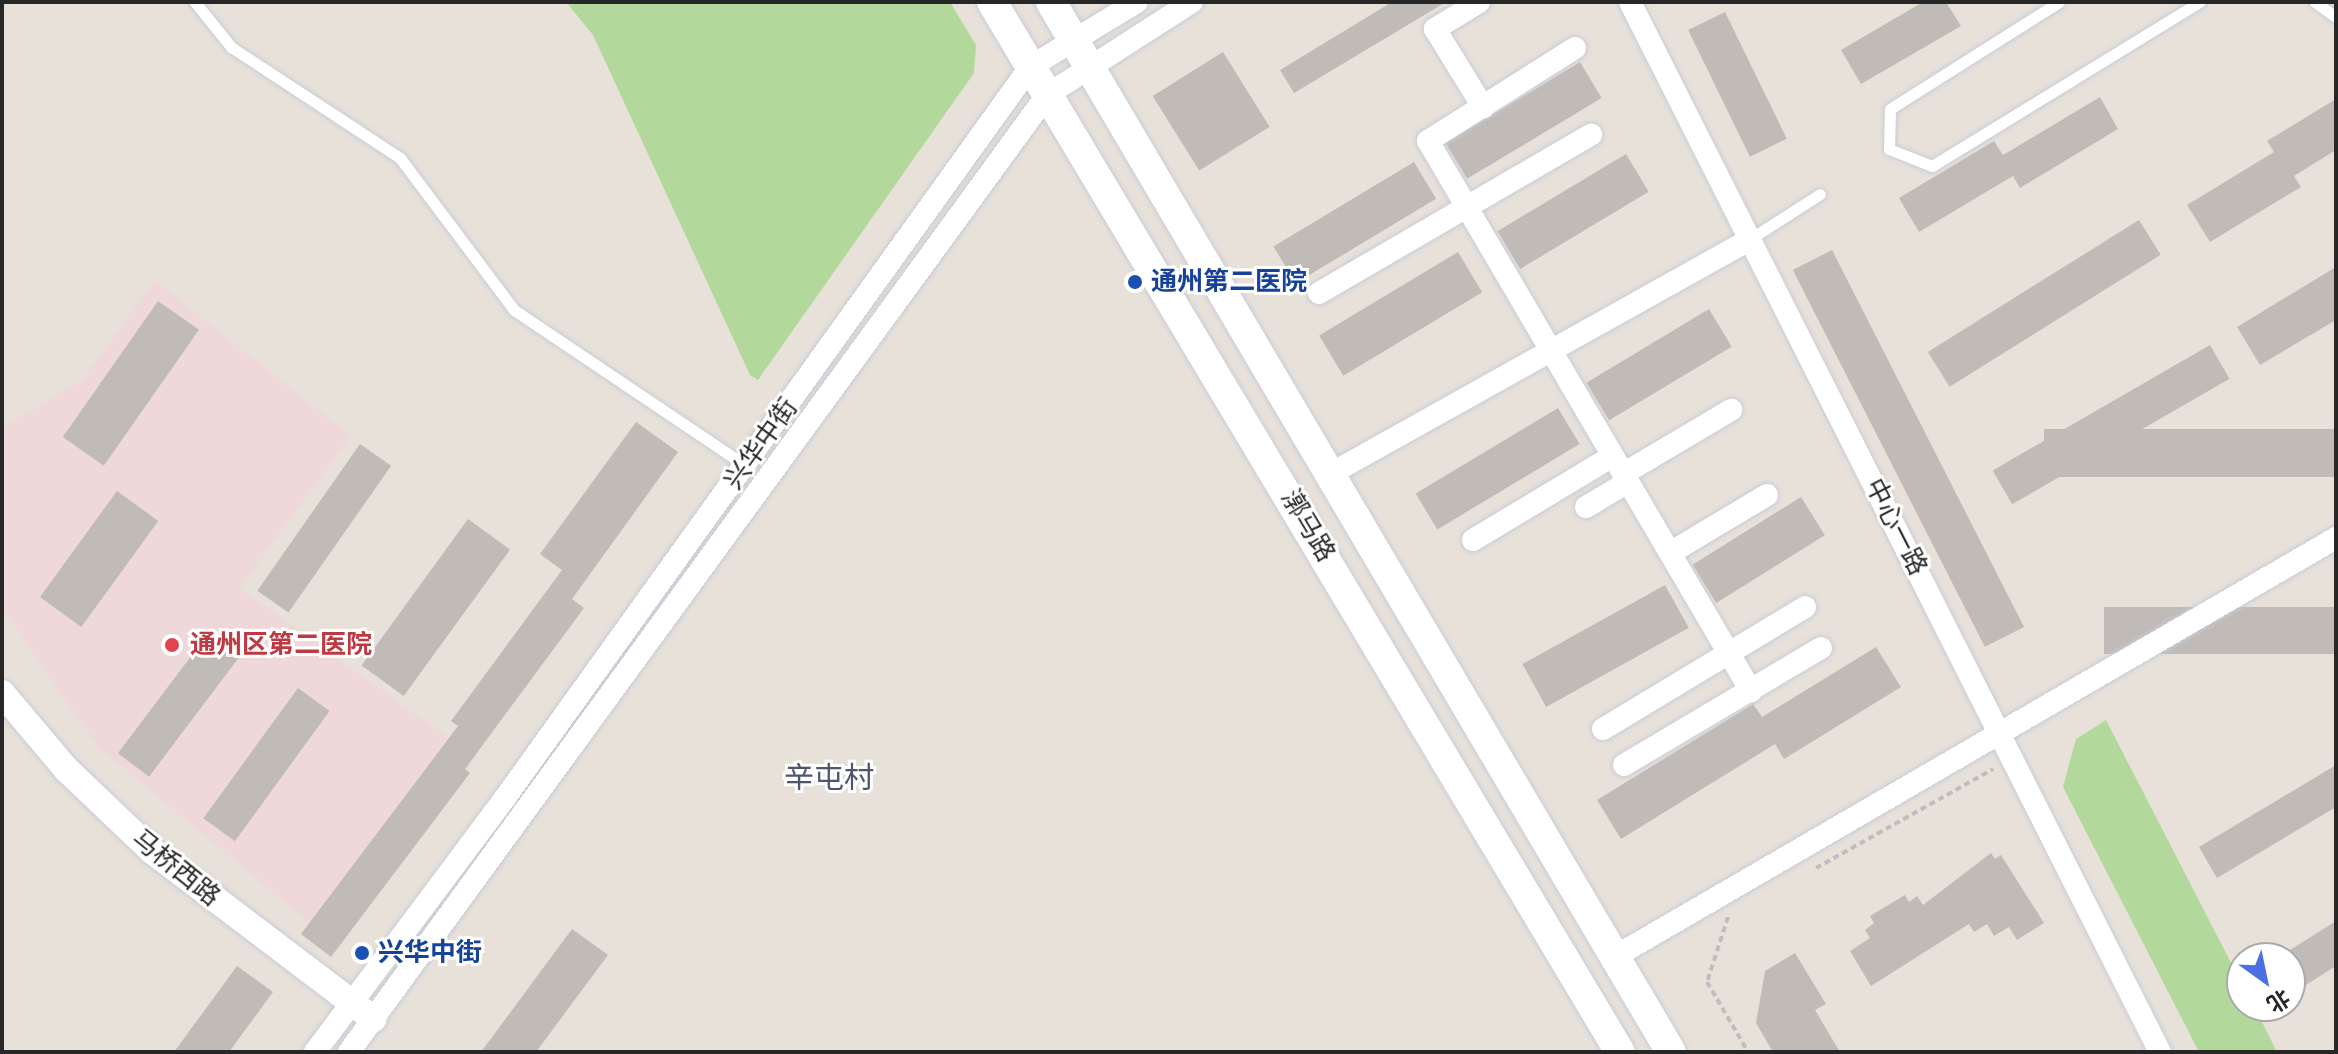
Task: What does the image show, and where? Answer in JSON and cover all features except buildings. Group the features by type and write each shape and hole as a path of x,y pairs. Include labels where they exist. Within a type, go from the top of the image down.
{"main road":[{"name":"漷马路","path":"992,2 1620,1052"},
{"name":"漷马路","path":"1051,2 1332,473 1671,1052"}],"street":[{"name":"兴华中街","path":"349,1052 363,1011 1030,67 1137,2"},
{"name":"兴华中街","path":"315,1052 363,1011 1047,95 1192,2"},
{"path":"1479,2 1435,29 1483,107"},
{"name":"中心一路","path":"1630,2 2160,1052"},
{"path":"1575,48 1428,141 1751,691"},
{"path":"1319,293 1591,135"},
{"path":"1332,473 1750,239"},
{"path":"1473,540 1621,471 1731,410"},
{"path":"1586,507 1621,471"},
{"path":"1670,553 1767,495"},
{"path":"1616,956 1999,730 2336,538"},
{"path":"1603,729 1805,607"},
{"path":"1624,765 1821,648"},
{"name":"马桥西路","path":"2,693 66,769 152,851 363,1011"}],"lane":[{"path":"195,2 231,47 400,158 514,310 746,466"},
{"path":"2059,2 1890,109 1889,149 1932,166 2200,2"},
{"path":"2315,2 2336,17"},
{"path":"1750,239 1820,194"}],"path":[{"path":"1807,872 1993,769 2001,783"},
{"path":"1741,910 1728,917 1707,982 1748,1052"}],"shaded area":[{"name":"通州区第二医院","path":"155,280 351,436 240,588 476,757 335,944 97,746 2,609 2,428 82,380"}],"green space":[{"path":"566,2 950,2 976,45 974,73 758,380 750,375 593,35"},
{"path":"2106,720 2226,953 2226,1022 2262,1022 2277,1052 2199,1052 2063,787 2076,739"}],"place":[{"name":"通州第二医院","path":"1135,282"},
{"name":"通州区第二医院","path":"172,645"},
{"name":"兴华中街","path":"362,953"}],"district":[{"name":"辛屯村","path":"829,778"}]}
